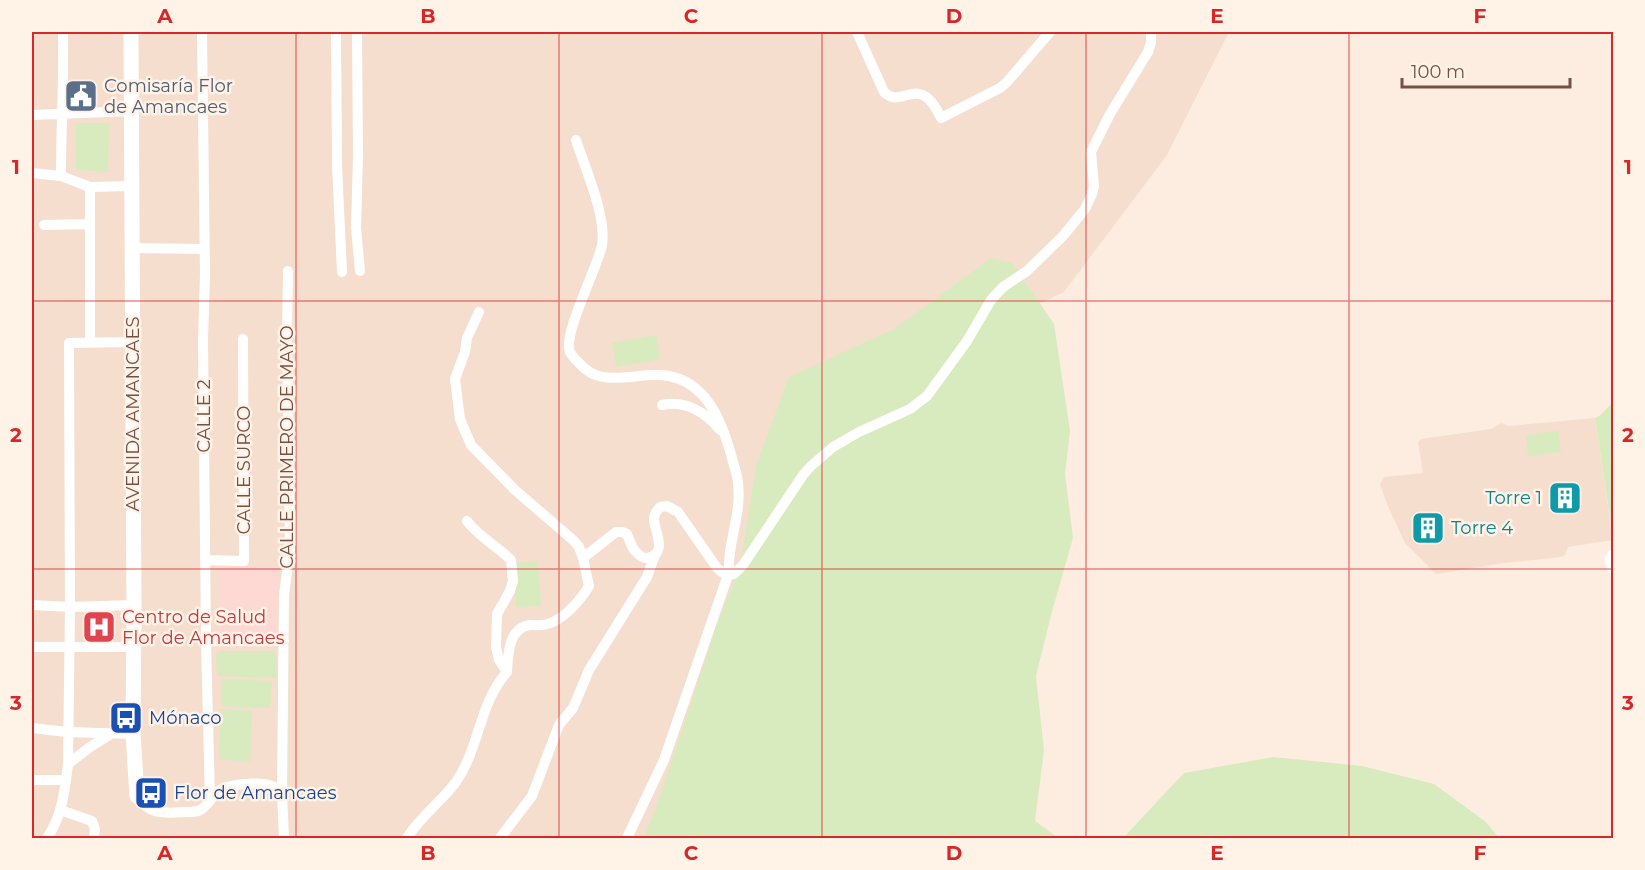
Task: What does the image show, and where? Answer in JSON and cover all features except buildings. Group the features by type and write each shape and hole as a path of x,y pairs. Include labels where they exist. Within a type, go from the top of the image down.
{"street":[{"path":"61,176 63,32"},
{"name":"AVENIDA AMANCAES","path":"131,32 134,734 137,796"},
{"name":"CALLE 2","path":"202,32 205,560 210,800"},
{"path":"336,32 337,165 342,272"},
{"path":"357,32 356,228 360,271"},
{"path":"857,32 884,92 892,98 914,93 921,94 932,101 941,118 1000,88 1050,32"},
{"path":"500,838 532,796 559,725 573,708 590,670 647,577 659,549 654,513 660,507 667,506 678,512 717,568 728,575 734,574 743,565 803,475 821,456 860,432 910,409 927,396 967,341 991,300 1003,287 1027,271 1063,236 1084,209 1094,187 1091,152 1110,114 1149,52 1152,42 1151,32"},
{"path":"32,115 132,111"},
{"path":"576,140 602,218 604,233 600,256 572,328 568,344 570,352 582,368 603,378 670,376 697,389 709,402 728,440 739,485 728,575 664,760 627,838"},
{"path":"32,173 61,176 90,187 132,186"},
{"path":"90,187 90,343"},
{"path":"44,225 90,224"},
{"path":"132,248 204,249"},
{"name":"CALLE PRIMERO DE MAYO","path":"284,838 282,793 284,595 290,549 288,271"},
{"path":"407,838 456,781 474,748 488,701 507,672 510,644 514,635 527,625 545,625 560,619 589,586 584,558 579,547 515,490 471,445 460,419 454,380 465,352 467,338 479,312"},
{"name":"CALLE SURCO","path":"205,560 244,561 243,339"},
{"path":"47,838 60,810 68,764 69,343 132,342"},
{"path":"662,405 675,402 690,406 715,423 728,440"},
{"path":"467,521 475,532 511,560 513,581 497,614 496,647 507,672"},
{"path":"584,558 616,532 627,534 633,550 642,557 647,559 655,555"},
{"path":"1614,557 1612,560 1614,567"},
{"path":"32,605 70,607 135,605"},
{"path":"206,641 284,641"},
{"path":"32,647 134,647"},
{"path":"32,728 67,732 134,734"},
{"path":"68,764 111,734"},
{"path":"32,780 66,780"},
{"path":"137,796 142,806 162,813 200,811 217,792 234,785 263,785 274,787 282,793"},
{"path":"60,810 92,821 95,829 94,838"}],"shaded area":[{"path":"32,32 1229,32 1167,155 1064,292 818,407 665,838 32,838"},
{"path":"1595,418 1613,540 1568,547 1565,555 1561,557 1436,574 1405,543 1380,484 1384,477 1423,473 1418,442 1421,439 1491,429 1501,423 1509,426"},
{"path":"220,565 278,567 278,636 220,636"}],"green space":[{"path":"76,123 109,123 108,172 76,170"},
{"path":"991,258 1012,263 1054,324 1070,431 1065,474 1073,538 1036,676 1044,750 1035,821 1058,838 644,838 720,616 740,568 756,466 789,377 894,329"},
{"path":"656,335 660,359 616,367 612,343"},
{"path":"1610,405 1614,405 1613,537 1595,418"},
{"path":"1558,431 1561,452 1528,456 1526,435"},
{"path":"538,561 541,606 516,607 514,563"},
{"path":"219,651 276,651 277,678 217,676 216,654"},
{"path":"221,679 272,681 270,708 221,706"},
{"path":"221,709 252,711 250,762 219,759"},
{"path":"1273,757 1362,766 1434,784 1486,822 1499,838 1123,838 1184,773"}],"place":[{"name":"Comisaría Flor de Amancaes","path":"81,96"},
{"name":"Torre 1","path":"1565,498"},
{"name":"Torre 4","path":"1428,528"},
{"name":"Centro de Salud Flor de Amancaes","path":"99,627"},
{"name":"Mónaco","path":"126,718"},
{"name":"Flor de Amancaes","path":"151,793"}]}
